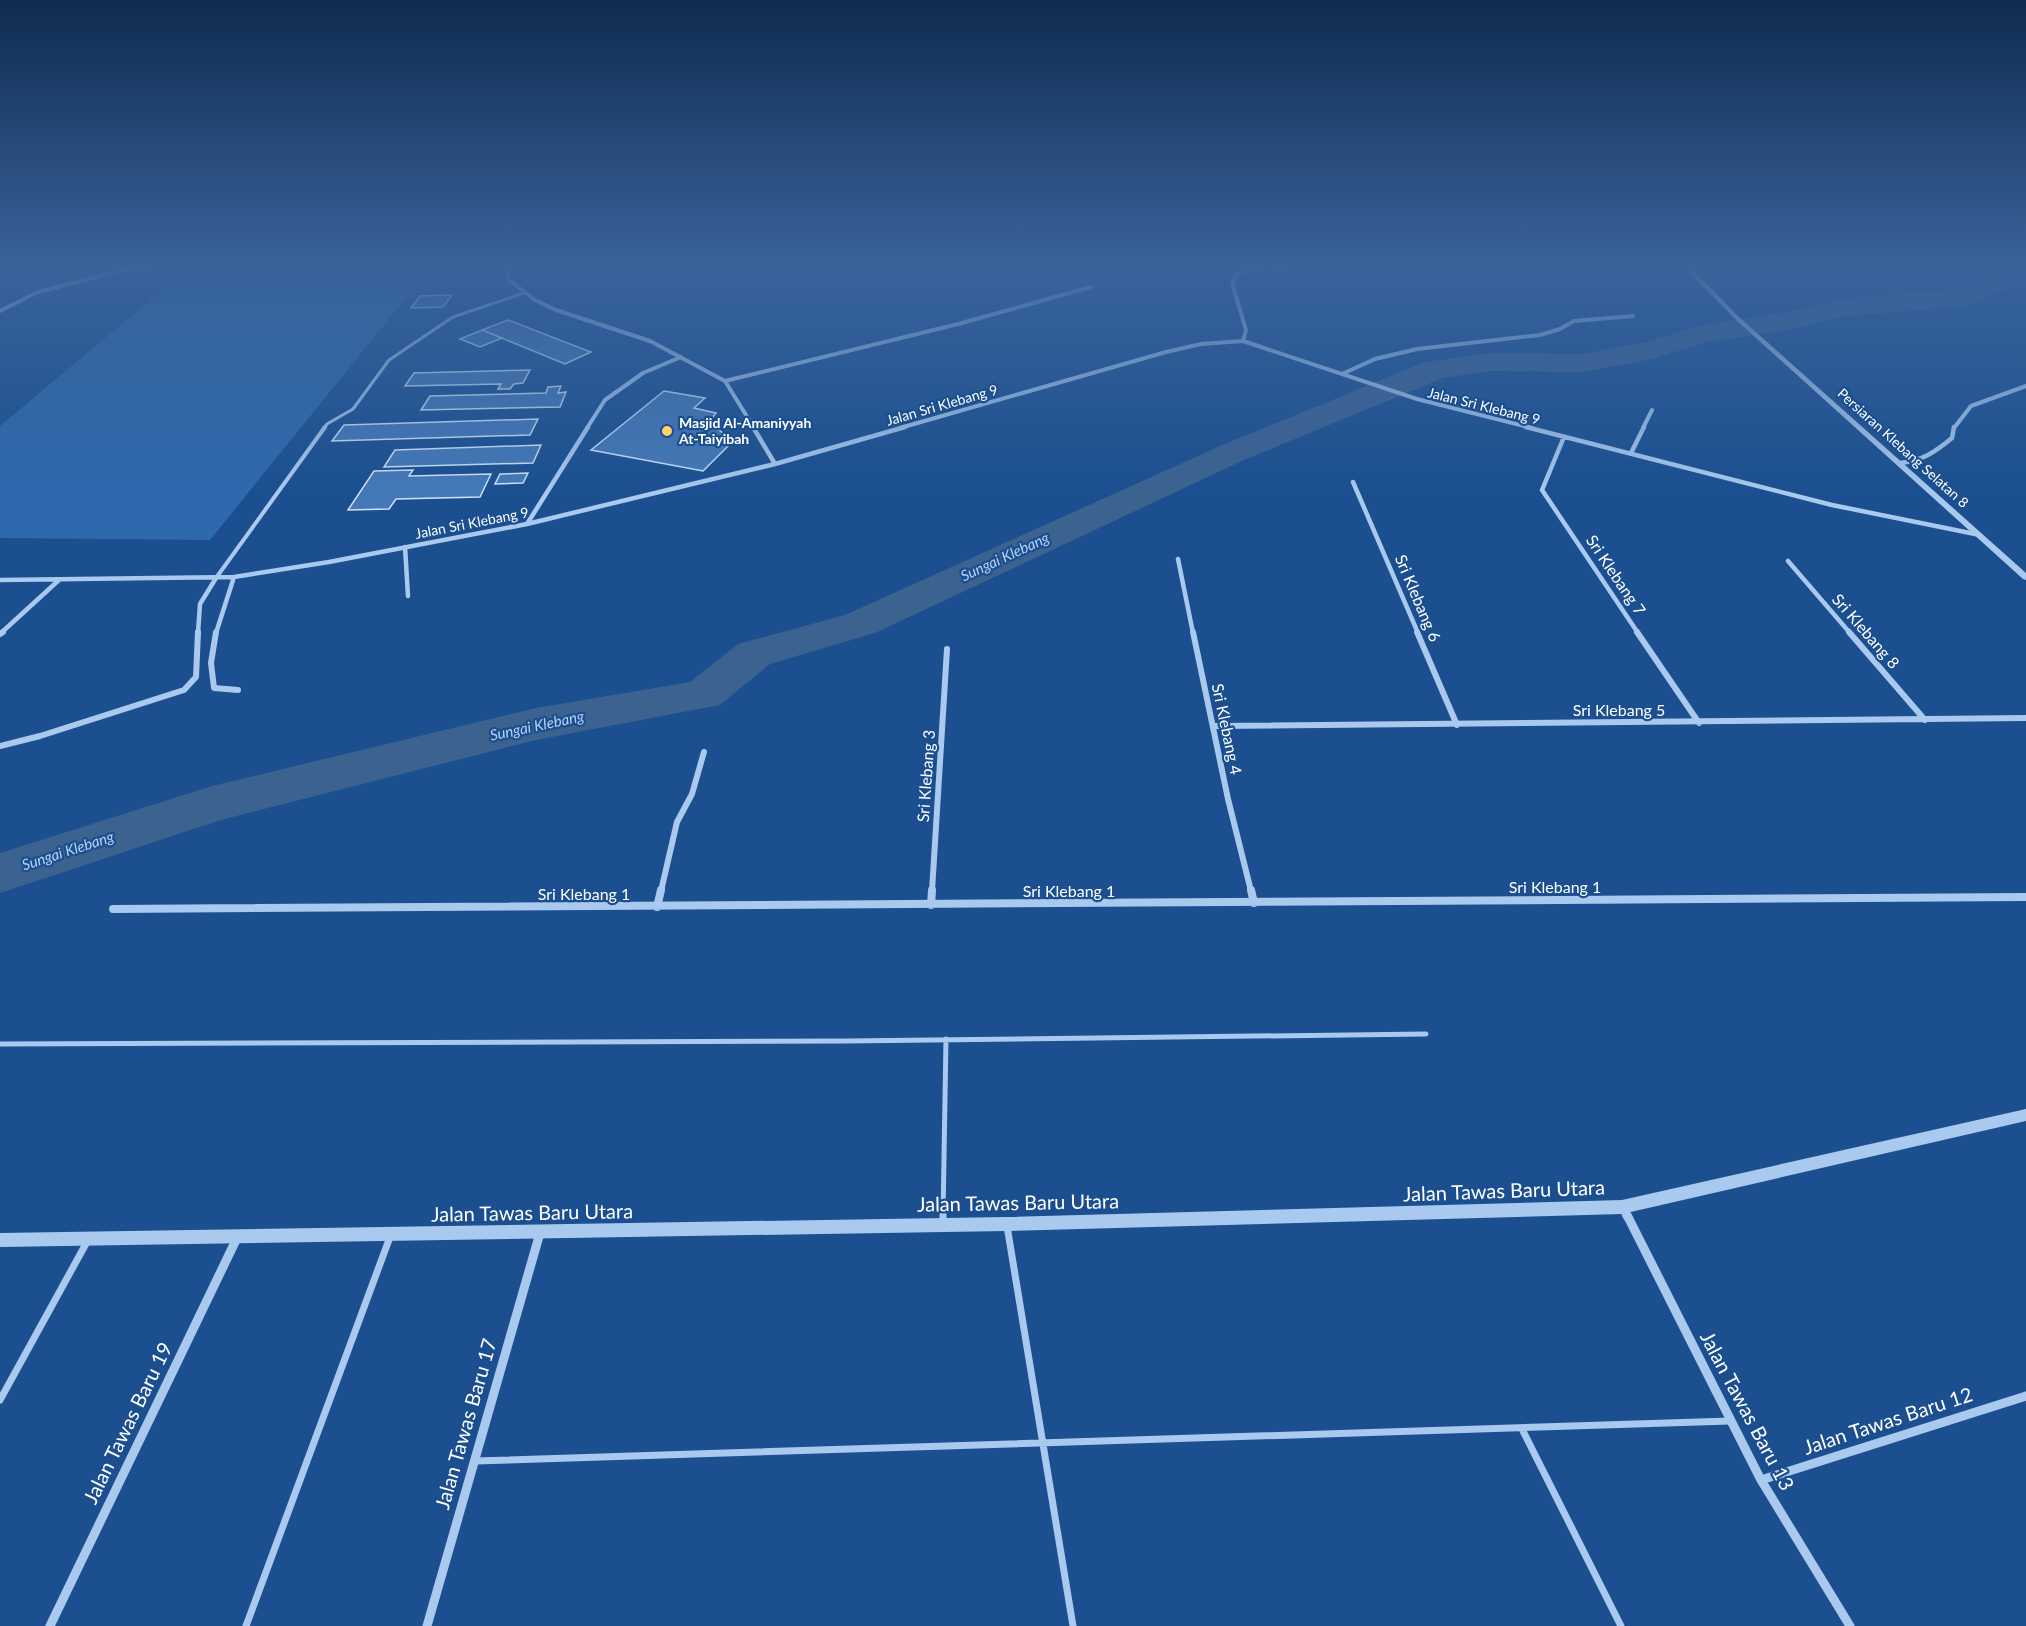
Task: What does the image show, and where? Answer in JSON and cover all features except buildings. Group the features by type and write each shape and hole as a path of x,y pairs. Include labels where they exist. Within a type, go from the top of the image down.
{"street":[{"path":"650,341 725,381 775,464"},
{"path":"725,381 889,341"},
{"name":"Jalan Sri Klebang 9","path":"0,580 234,577 527,524 775,464 1166,352 1201,344 1243,341 1416,399 1832,505 1981,536"},
{"path":"1342,374 1375,359 1417,349 1488,341"},
{"name":"Persiaran Klebang Selatan 8","path":"1763,341 2026,577"},
{"path":"527,524 605,400 643,373 681,357"},
{"path":"1900,463 1913,462 1927,457 1941,447 1952,438 1954,427 1971,406 2026,386"},
{"path":"1631,453 1652,410"},
{"name":"Sri Klebang 7","path":"1564,436 1542,490 1699,723"},
{"name":"Sri Klebang 6","path":"1353,482 1457,725"},
{"path":"405,547 408,596"},
{"name":"Sri Klebang 4","path":"1178,559 1213,726 1254,903"},
{"name":"Sri Klebang 8","path":"1788,561 1924,720"},
{"path":"234,577 217,634 209,678 214,688 238,690"},
{"path":"0,746 147,703 189,686 196,677 200,604 216,578"},
{"path":"0,634 60,580"},
{"name":"Sri Klebang 3","path":"931,905 947,649"},
{"name":"Sri Klebang 5","path":"1213,726 2026,718"},
{"path":"657,907 677,822 692,794 704,752"},
{"name":"Sri Klebang 1","path":"113,909 2026,897"},
{"name":"Jalan Tawas Baru Utara","path":"0,1240 1006,1224 1622,1207 2026,1115"},
{"name":"Jalan Tawas Baru 13","path":"1622,1207 1761,1480 1850,1626"},
{"name":"Jalan Tawas Baru 17","path":"428,1626 540,1233"},
{"name":"Jalan Tawas Baru 19","path":"50,1626 238,1236"},
{"name":"Jalan Tawas Baru 12","path":"1761,1480 2026,1396"}],"lane":[{"path":"216,578 327,424 353,409 389,360 418,341"},
{"path":"0,1044 1426,1034"},
{"path":"943,1225 946,1039"},
{"path":"1006,1224 1073,1626"},
{"path":"246,1626 391,1234"},
{"path":"0,1400 89,1238"},
{"path":"475,1461 1730,1421"},
{"path":"1522,1429 1621,1626"}],"shaded area":[{"path":"102,341 371,341 210,540 0,538 0,426"}],"waterway":[{"name":"Sungai Klebang","path":"0,873 212,804 536,724 704,695 754,654 860,624 1232,453 1436,369 1490,362 1583,363 1652,350 1680,341"}],"place":[{"name":"Masjid Al-Amaniyyah At-Taiyibah","path":"667,431"}]}
